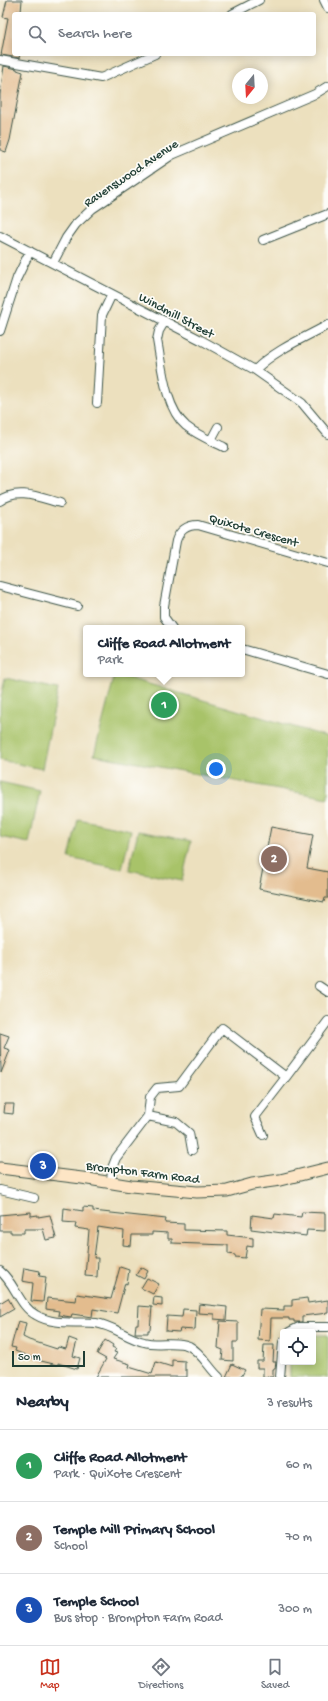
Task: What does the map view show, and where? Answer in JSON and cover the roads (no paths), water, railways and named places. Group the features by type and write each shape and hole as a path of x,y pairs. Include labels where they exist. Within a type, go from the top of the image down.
{"main road":[{"name":"Brompton Farm Road","path":"0,1169 197,1192 227,1190 252,1184 280,1180 328,1168"}],"street":[{"path":"236,12 259,0"},
{"path":"324,0 328,8"},
{"path":"0,60 101,78 150,56"},
{"name":"Ravenswood Avenue","path":"54,263 76,224 92,209 172,155 315,94 328,86"},
{"path":"263,240 328,214"},
{"name":"Windmill Street","path":"0,236 30,250 255,370 302,403 328,434"},
{"path":"0,331 18,276 30,250"},
{"path":"97,403 102,315 112,294"},
{"path":"165,321 157,340 170,403 175,413 185,425 224,447"},
{"path":"255,370 261,364 292,344 328,325"},
{"path":"211,440 218,427"},
{"path":"0,501 9,496 21,494 60,503"},
{"name":"Quixote Crescent","path":"170,625 164,617 164,606 176,541 181,532 189,526 198,524 328,563"},
{"path":"0,586 77,606"},
{"path":"245,650 328,674"},
{"path":"319,986 328,992"},
{"path":"263,1135 255,1117 328,1021"},
{"path":"111,1182 112,1168 116,1158 148,1116 150,1097 157,1088 179,1086 222,1028 286,1077"},
{"path":"148,1116 176,1122 189,1133 192,1150"},
{"path":"0,1190 34,1198"},
{"path":"0,1271 7,1278 24,1304 39,1317 53,1321 92,1323 108,1326 146,1343 186,1345 195,1350 219,1377"},
{"path":"295,1329 299,1327 328,1328"},
{"path":"280,1377 281,1365"}],"place":[{"name":"Cliffe Road Allotment","path":"164,705"},
{"name":"Temple Mill Primary School","path":"274,859"},
{"name":"Temple School","path":"43,1166"}]}
